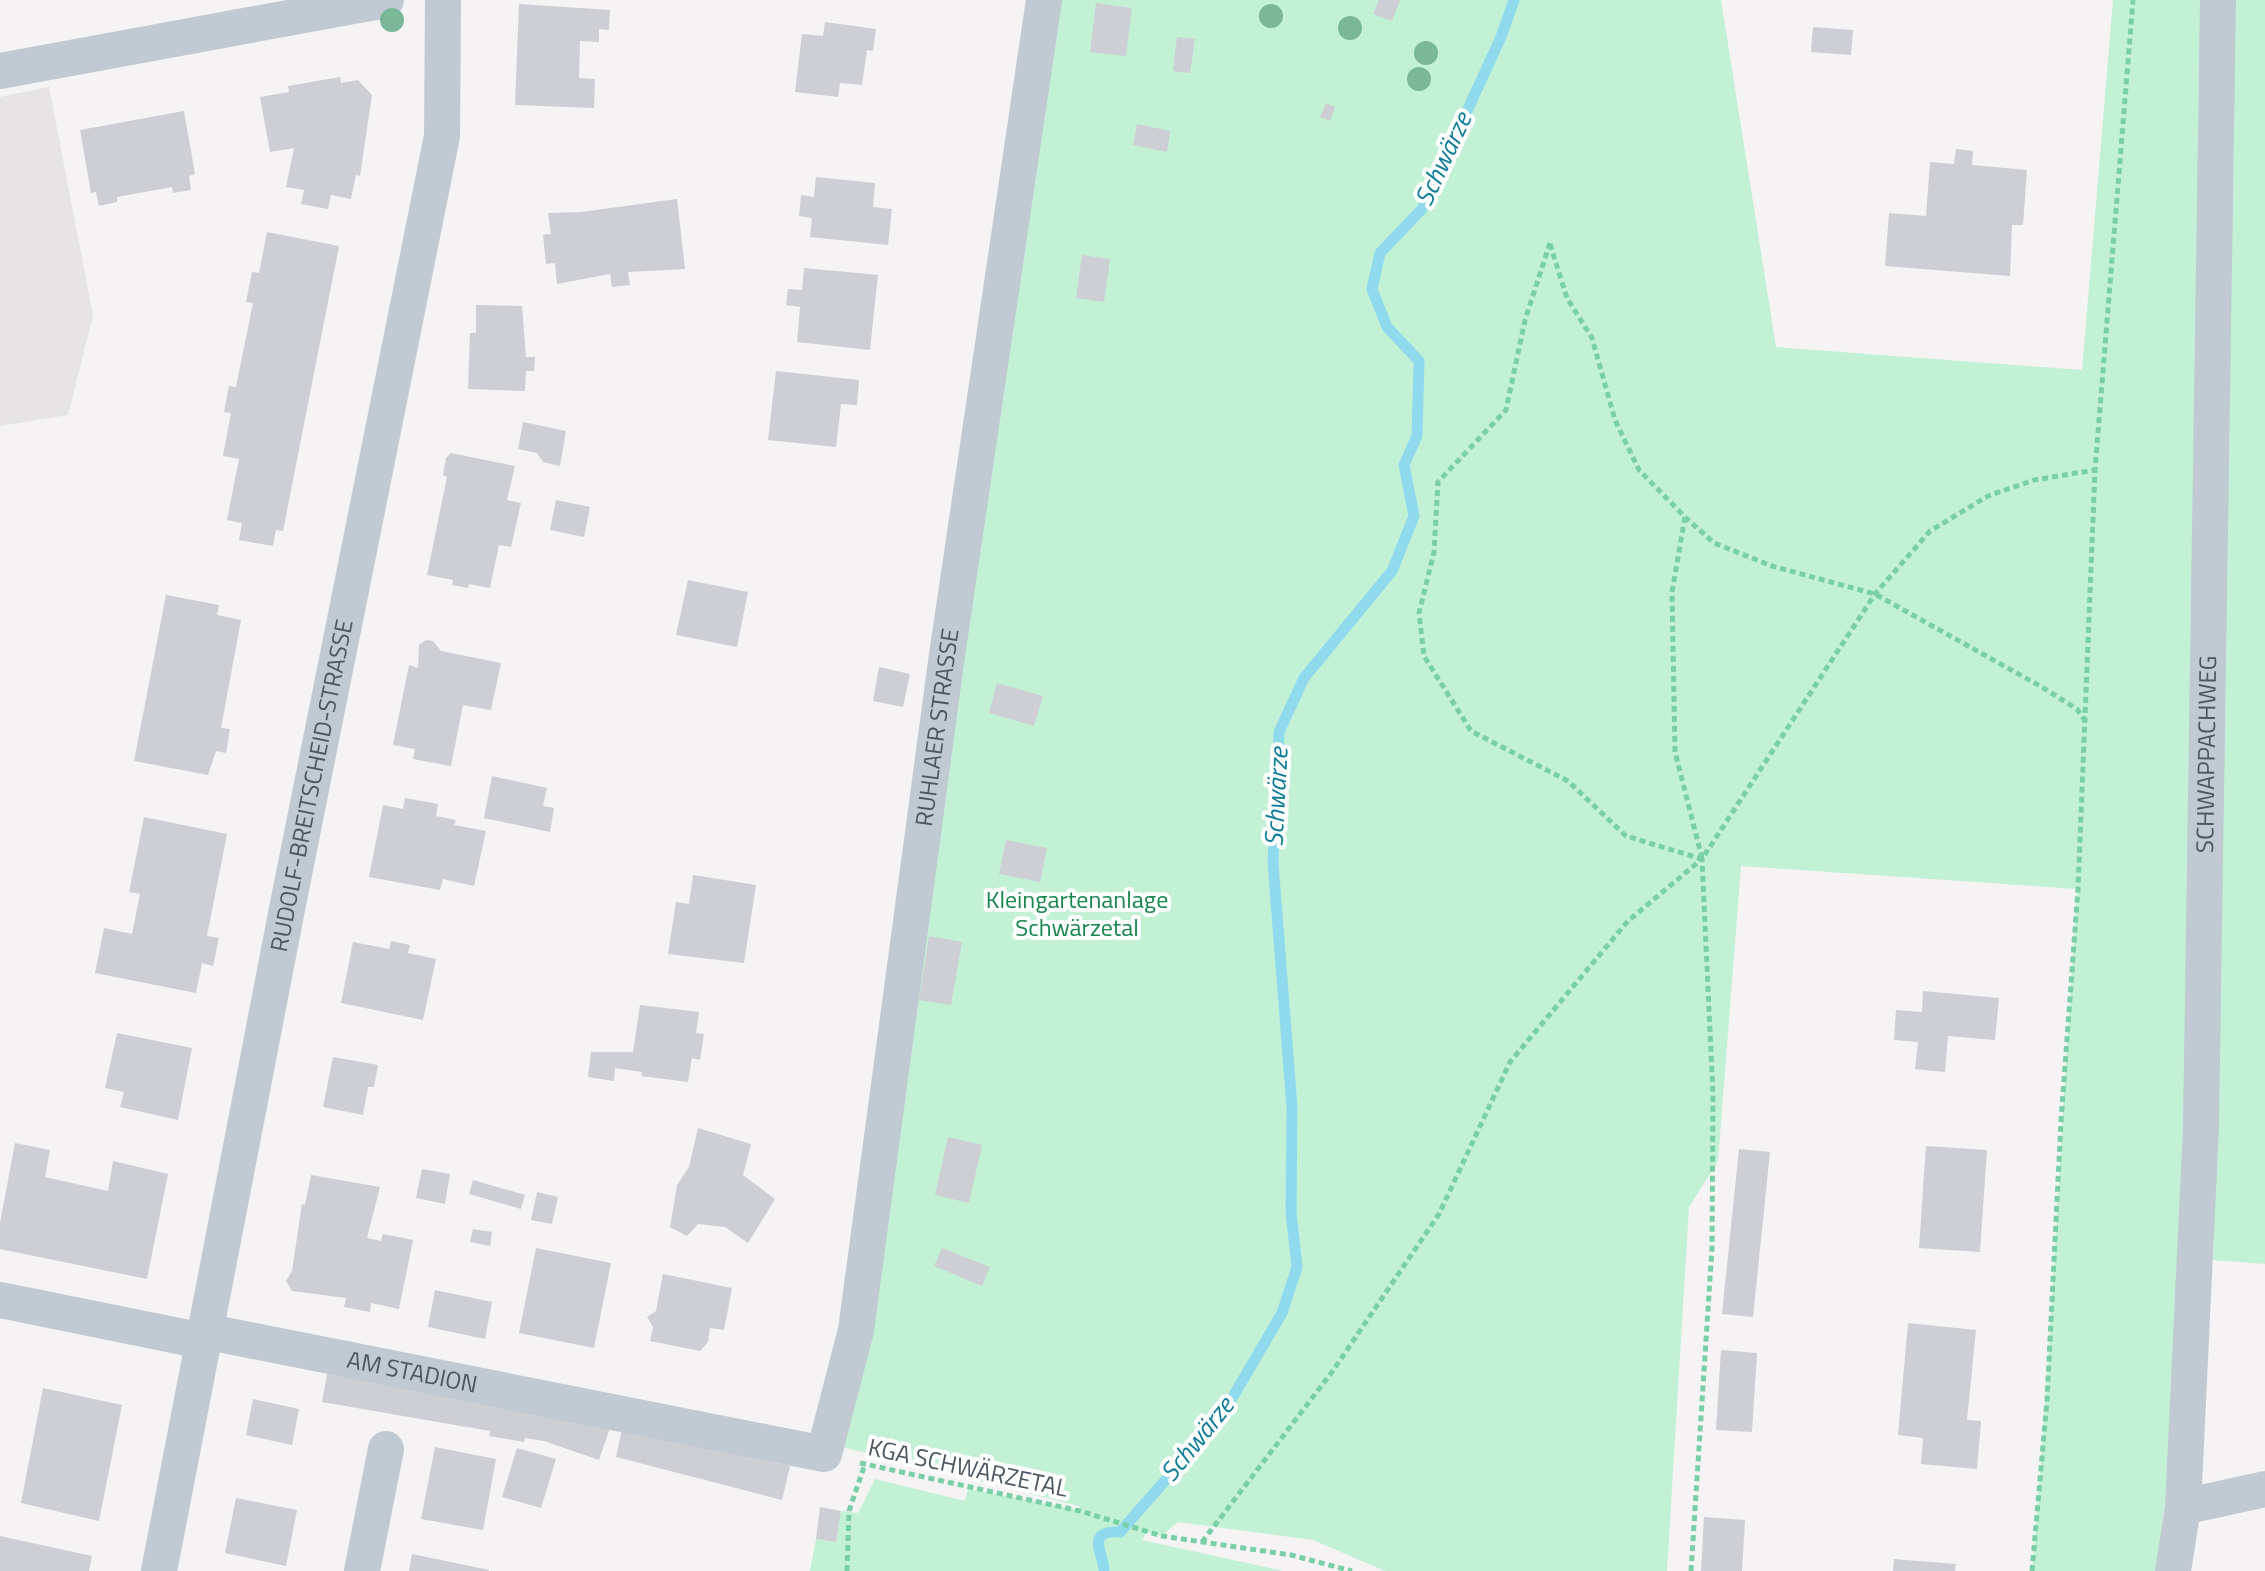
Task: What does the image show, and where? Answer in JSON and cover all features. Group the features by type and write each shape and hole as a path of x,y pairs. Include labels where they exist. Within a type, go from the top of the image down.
{"street":[{"path":"0,71 386,0"},
{"name":"RUDOLF-BREITSCHEID-STRASSE","path":"159,1571 442,136 443,0"},
{"name":"RUHLAER STRASSE","path":"824,1454 856,1330 949,639 1044,0"},
{"name":"SCHWAPPACHWEG","path":"2173,1571 2183,1507 2201,1127 2218,0"},
{"name":"AM STADION","path":"0,1300 188,1338 231,1336 824,1454"},
{"path":"362,1571 386,1449"},
{"path":"2183,1507 2265,1489"}],"path":[{"path":"2032,1571 2047,1400 2086,723 2095,470 2133,0"},
{"path":"1702,859 1626,836 1568,781 1471,731 1424,656 1419,613 1434,552 1438,482 1506,410 1525,320 1550,243 1567,298 1592,338 1615,420 1639,470 1714,543 1772,566 1875,594 2040,686 2077,709 2086,723"},
{"path":"1352,1571 1291,1555 1202,1542 1332,1372 1439,1214 1510,1062 1628,921 1702,859 1875,594 1930,531 1988,496 2034,480 2095,470"},
{"path":"1685,517 1672,592 1675,752 1702,859 1713,1095 1712,1248 1691,1571"},
{"name":"KGA SCHWÄRZETAL","path":"824,1454 1103,1517 1147,1532 1202,1542"},
{"path":"847,1571 849,1511 865,1464"}],"shaded area":[{"path":"49,87 93,315 68,415 0,426 0,97"}],"green space":[{"name":"Kleingartenanlage Schwärzetal","path":"1060,0 1721,0 1776,347 2082,370 2113,0 2206,0 2178,1402 2156,1571 2032,1571 2077,889 1741,866 1718,1161 1689,1207 1667,1571 1385,1571 1313,1540 1178,1522 1162,1536 1147,1532 1142,1540 1283,1571 810,1571 816,1539 836,1542 841,1511 858,1513 875,1479 965,1501 968,1489 1080,1510 1079,1506 842,1447"},
{"path":"2234,0 2265,0 2265,1264 2213,1260"}],"building":[{"path":"1379,0 1400,0 1392,21 1373,14"},
{"path":"1096,3 1132,8 1126,56 1090,52"},
{"path":"519,4 610,10 609,30 599,29 599,42 580,41 579,78 595,79 594,108 515,105"},
{"path":"825,22 876,29 873,51 867,50 862,85 840,83 838,97 795,92 802,34 823,36"},
{"path":"1813,27 1853,30 1851,55 1811,52"},
{"path":"1177,37 1195,39 1190,73 1173,71"},
{"path":"340,77 341,83 358,80 372,95 360,176 356,175 351,199 331,195 328,209 301,204 304,190 286,187 294,148 270,152 260,97 289,92 288,86"},
{"path":"1326,103 1335,107 1330,121 1320,117"},
{"path":"184,111 195,174 189,176 191,190 173,193 172,187 117,197 117,202 99,206 96,192 91,193 80,130"},
{"path":"1137,124 1170,131 1167,152 1133,145"},
{"path":"1956,149 1973,151 1972,165 2027,170 2023,225 2012,225 2010,276 1885,266 1889,213 1926,216 1930,162 1954,164"},
{"path":"816,177 875,183 873,207 892,209 888,245 810,237 812,218 799,216 801,195 814,197"},
{"path":"677,199 685,269 628,272 630,285 612,287 610,274 557,284 555,263 546,264 543,235 551,234 548,213 581,212"},
{"path":"267,232 339,246 283,531 276,530 273,546 239,540 242,523 227,520 239,459 223,456 231,413 224,412 229,386 236,387 253,303 246,302 252,272 259,273"},
{"path":"1082,255 1110,259 1104,302 1076,298"},
{"path":"804,268 878,275 870,350 797,342 800,307 786,305 788,289 802,290"},
{"path":"476,305 522,306 526,357 535,357 534,371 526,371 525,391 468,389 470,333 476,333"},
{"path":"776,371 859,380 857,405 841,404 836,447 768,440"},
{"path":"523,422 566,431 560,466 543,462 537,453 518,449"},
{"path":"451,453 515,466 507,500 521,503 511,547 499,545 490,588 452,585 453,580 427,575 447,477 443,475 446,458"},
{"path":"556,500 590,507 584,537 550,530"},
{"path":"688,580 748,592 737,647 676,635"},
{"path":"166,595 219,605 217,615 241,620 221,728 230,729 226,753 216,751 208,775 134,761"},
{"path":"426,640 433,641 441,651 501,663 491,710 463,705 451,766 413,759 415,749 393,745 409,665 418,668 419,645"},
{"path":"879,667 910,674 903,707 873,701"},
{"path":"997,683 1043,696 1034,726 989,713"},
{"path":"492,776 547,788 543,806 554,808 550,832 484,818"},
{"path":"405,798 438,804 436,816 456,820 454,825 486,831 474,886 443,879 440,890 369,877 383,805 403,809"},
{"path":"144,817 227,834 207,936 219,938 213,966 202,963 196,993 95,973 104,928 132,934 140,894 129,892"},
{"path":"1006,840 1047,848 1040,882 999,874"},
{"path":"693,875 756,885 744,963 668,954 676,902 689,904"},
{"path":"929,936 962,942 951,1005 919,1000"},
{"path":"391,941 410,945 408,953 436,959 423,1020 341,1003 353,942 389,949"},
{"path":"1923,991 1999,998 1995,1040 1948,1036 1945,1072 1915,1069 1918,1042 1894,1040 1896,1010 1922,1012"},
{"path":"640,1005 699,1012 696,1033 704,1034 700,1060 692,1058 688,1082 641,1076 642,1072 615,1068 614,1081 588,1077 591,1052 633,1052"},
{"path":"117,1033 192,1048 178,1120 120,1107 124,1092 105,1088"},
{"path":"333,1057 378,1065 374,1087 368,1087 363,1115 323,1107"},
{"path":"698,1128 751,1144 743,1175 775,1199 748,1243 725,1227 698,1224 687,1236 670,1227 677,1185 689,1167"},
{"path":"948,1137 982,1145 969,1203 935,1195"},
{"path":"15,1143 50,1150 45,1177 108,1191 113,1161 168,1174 147,1279 0,1249 0,1223"},
{"path":"1926,1146 1987,1150 1980,1252 1919,1248"},
{"path":"1739,1149 1770,1152 1753,1317 1722,1314"},
{"path":"422,1169 450,1174 445,1204 416,1198"},
{"path":"311,1175 380,1187 367,1238 381,1241 383,1234 413,1240 399,1309 371,1303 370,1312 344,1307 346,1298 292,1291 286,1281 292,1271 302,1204 305,1205"},
{"path":"473,1180 525,1195 521,1209 469,1194"},
{"path":"537,1192 558,1197 552,1224 531,1220"},
{"path":"473,1229 492,1232 490,1246 470,1242"},
{"path":"536,1248 611,1263 594,1348 519,1333"},
{"path":"942,1248 990,1267 982,1286 934,1266"},
{"path":"663,1274 732,1288 724,1330 710,1328 708,1342 700,1351 650,1341 653,1327 647,1317 656,1311"},
{"path":"435,1290 492,1302 485,1339 428,1327"},
{"path":"1908,1323 1976,1330 1967,1420 1981,1421 1977,1469 1921,1464 1923,1438 1898,1435"},
{"path":"1721,1350 1757,1353 1752,1432 1716,1430"},
{"path":"328,1369 611,1425 599,1460 544,1441 525,1438 524,1442 489,1436 490,1431 322,1402"},
{"path":"43,1388 122,1405 99,1521 21,1503"},
{"path":"253,1399 299,1409 292,1445 246,1435"},
{"path":"622,1429 790,1466 782,1500 616,1457"},
{"path":"435,1447 496,1459 483,1530 421,1519"},
{"path":"517,1448 556,1459 541,1508 502,1497"},
{"path":"236,1498 297,1510 286,1566 225,1553"},
{"path":"820,1507 841,1511 836,1542 816,1539"},
{"path":"1704,1517 1745,1520 1742,1571 1701,1571"},
{"path":"0,1536 92,1556 89,1571 0,1571"},
{"path":"412,1554 489,1570 489,1571 409,1571"},
{"path":"1894,1559 1956,1564 1955,1571 1893,1571"}],"waterway":[{"name":"Schwärze","path":"1104,1571 1099,1539 1109,1532 1120,1532 1221,1417 1282,1313 1297,1267 1291,1212 1292,1107 1273,863 1279,732 1304,678 1392,571 1414,516 1404,465 1417,436 1419,361 1387,327 1372,289 1380,253 1422,209 1501,37 1514,0"}]}
